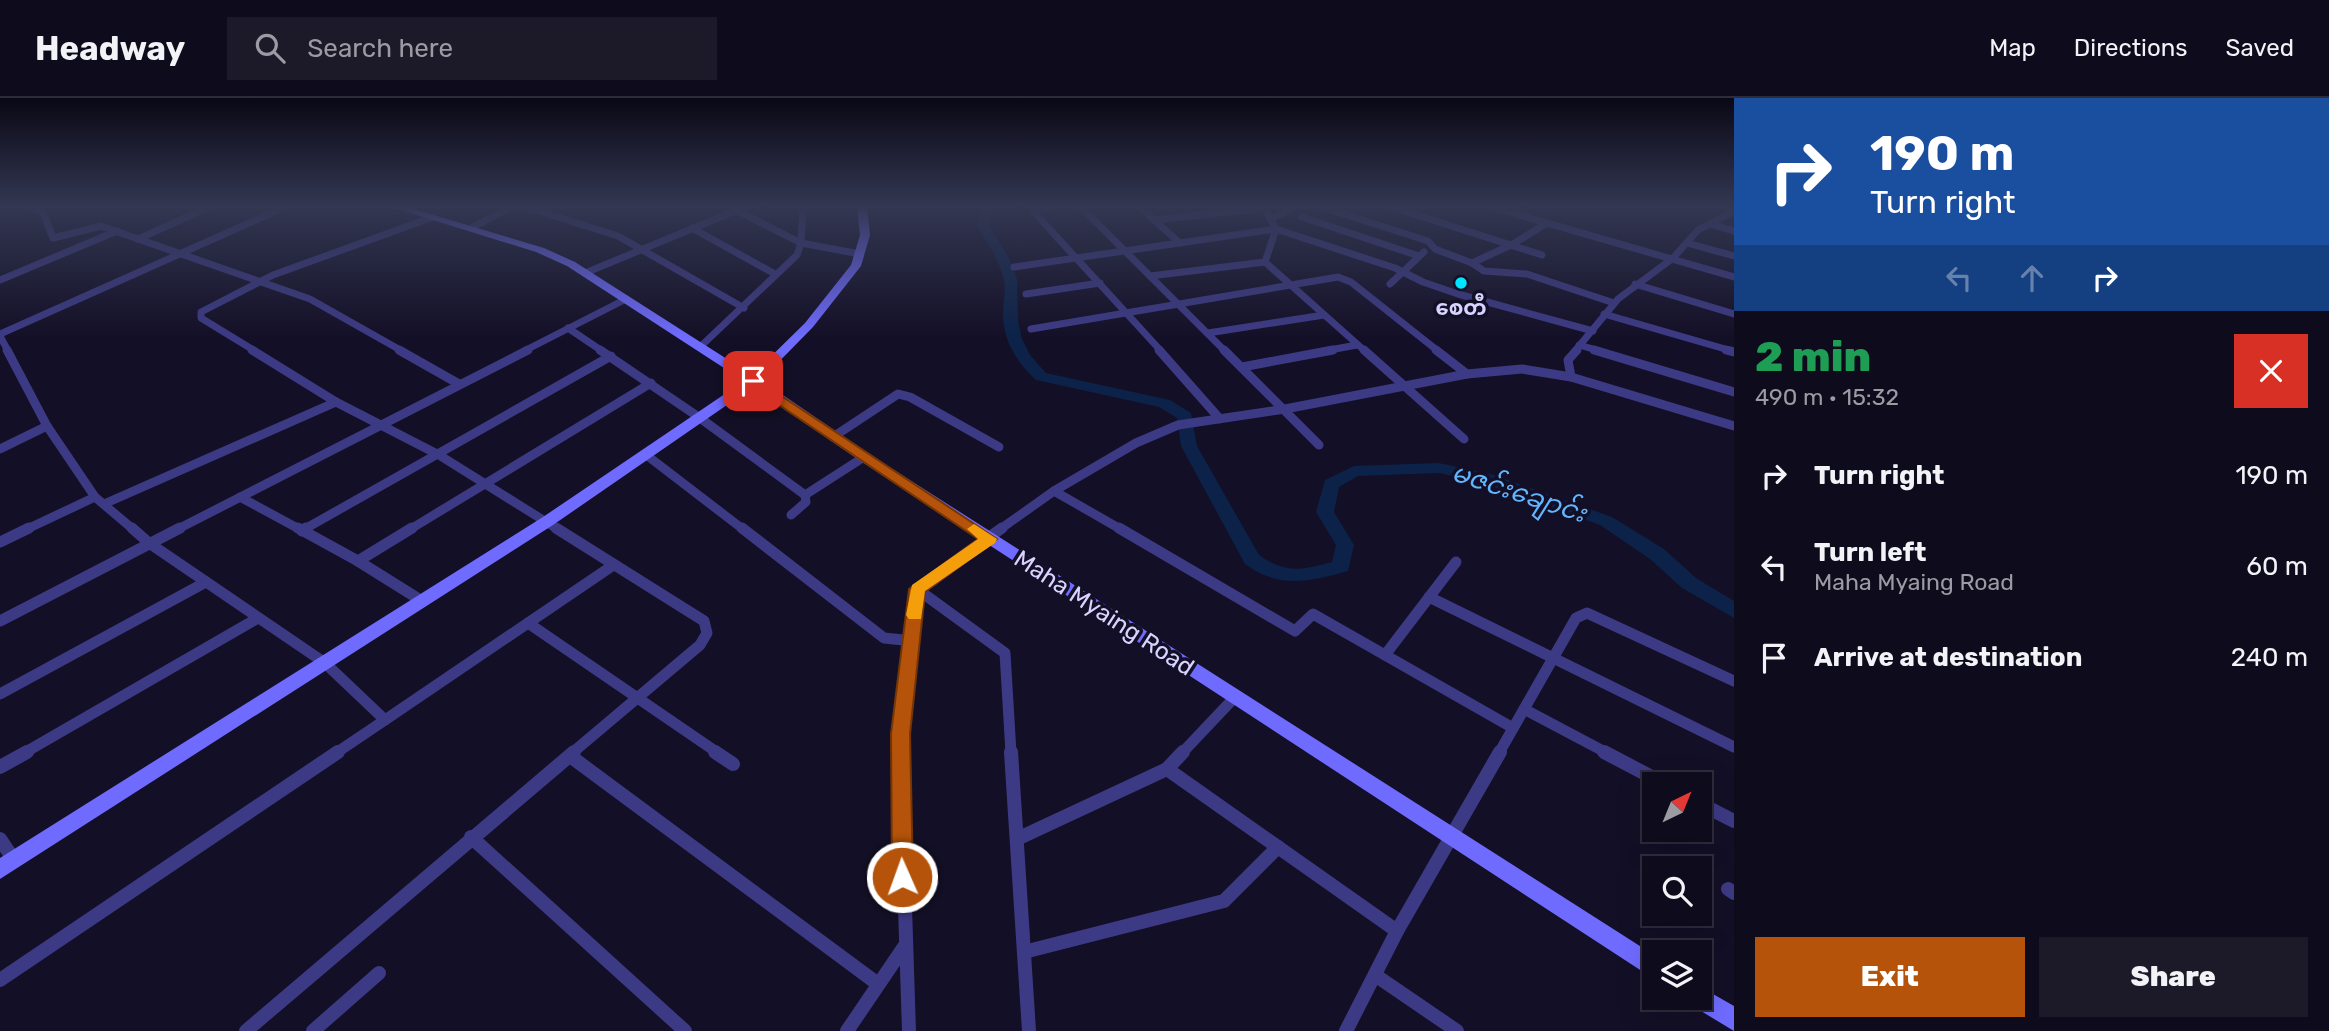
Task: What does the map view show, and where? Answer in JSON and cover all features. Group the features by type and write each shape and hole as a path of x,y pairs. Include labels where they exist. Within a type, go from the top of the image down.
{"street":[{"path":"0,280 70,251"},
{"path":"178,251 310,299 459,384"},
{"path":"186,251 0,335 47,426 95,497 149,543 325,663 385,720"},
{"path":"246,1031 471,837 638,699 700,645 707,633 704,621 612,566 548,521 382,423 336,402 201,318 201,312 209,306 263,281 344,251"},
{"name":"Maha Myaing Road","path":"541,251 585,273 626,299 989,539 1642,960"},
{"path":"585,273 637,251"},
{"path":"647,251 744,308"},
{"path":"732,251 775,274"},
{"path":"700,347 744,308 798,251"},
{"path":"841,251 860,254"},
{"path":"0,839 7,864 548,521 700,418 753,381 809,325 845,282 861,251"},
{"path":"1069,251 1101,283 1219,420"},
{"path":"1014,267 1121,251"},
{"path":"1125,251 1319,445"},
{"path":"1265,262 1269,251"},
{"path":"1340,251 1458,294 1593,331"},
{"path":"1403,251 1419,256"},
{"path":"1390,284 1401,271 1427,251"},
{"path":"1441,251 1492,273 1527,274 1614,303"},
{"path":"1472,262 1498,251"},
{"path":"1528,251 1542,255"},
{"path":"1646,251 1734,277"},
{"path":"1571,377 1568,360 1604,314 1635,284 1679,251"},
{"path":"1714,251 1734,256"},
{"path":"1150,276 1265,262 1402,387 1464,439"},
{"path":"1031,329 1329,278 1345,278 1468,374"},
{"path":"1026,294 1101,283"},
{"path":"1635,284 1734,314"},
{"path":"0,621 626,299"},
{"path":"1604,314 1734,352"},
{"path":"1208,333 1324,315"},
{"path":"568,328 651,383 805,495 806,502 791,515"},
{"path":"1242,367 1357,345"},
{"path":"1579,345 1734,392"},
{"path":"302,531 611,356"},
{"path":"917,589 1054,491 1136,443 1178,425 1285,409 1468,374 1521,369 1571,377 1734,426"},
{"path":"358,561 651,383"},
{"path":"833,437 898,394 910,397 999,447"},
{"path":"104,504 336,402"},
{"path":"0,449 47,426"},
{"path":"645,454 884,638 913,641"},
{"path":"805,495 864,457"},
{"path":"1054,491 1295,631 1313,614 1513,729"},
{"path":"0,542 95,497"},
{"path":"240,497 358,561 422,601"},
{"path":"1385,655 1455,562"},
{"path":"0,980 612,566"},
{"path":"0,694 206,582"},
{"path":"909,1031 904,947 900,734 917,589"},
{"path":"917,589 1004,653 1029,1031"},
{"path":"1429,597 1734,747"},
{"path":"1346,1031 1397,931 1576,618 1587,613 1734,681"},
{"path":"0,767 258,618"},
{"path":"528,623 733,764"},
{"path":"1017,839 1167,769 1234,698"},
{"path":"1524,709 1642,772"},
{"path":"570,756 878,984"},
{"path":"1167,769 1397,931"},
{"path":"1712,810 1734,821"},
{"path":"471,837 684,1031"},
{"path":"1024,953 1224,901 1278,847"},
{"path":"851,1028 904,947"},
{"path":"313,1031 379,973"},
{"path":"1375,975 1457,1031"},
{"path":"1712,1005 1734,1019"}],"waterway":[{"name":"မဇင်းချောင်း","path":"999,251 1011,287 1012,330 1018,348 1028,363 1041,377 1164,403 1185,416 1189,446 1252,559 1274,573 1305,575 1341,566 1345,545 1325,512 1331,484 1354,471 1439,468 1488,479 1606,521 1657,554 1689,583 1734,611"}],"slow traffic":[{"path":"915,615 917,589 989,539 974,529"}],"place":[{"name":"စေတီ","path":"1461,283"}],"route":[{"path":"753,381 989,539 917,589 900,734 902,877"}]}
